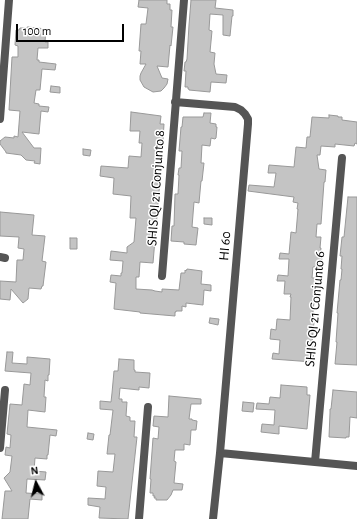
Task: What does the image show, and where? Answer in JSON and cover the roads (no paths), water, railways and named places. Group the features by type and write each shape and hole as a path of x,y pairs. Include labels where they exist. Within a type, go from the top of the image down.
{"street":[{"path":"0,119 4,14 9,0"},
{"name":"SHIS QI 21 Conjunto 8","path":"162,276 184,0"},
{"name":"HI 60","path":"175,102 235,107 241,110 248,118 220,453 213,519"},
{"name":"SHIS QI 21 Conjunto 6","path":"315,462 342,158"},
{"path":"0,448 5,390"},
{"path":"140,519 148,407"},
{"path":"220,453 357,466"}]}
